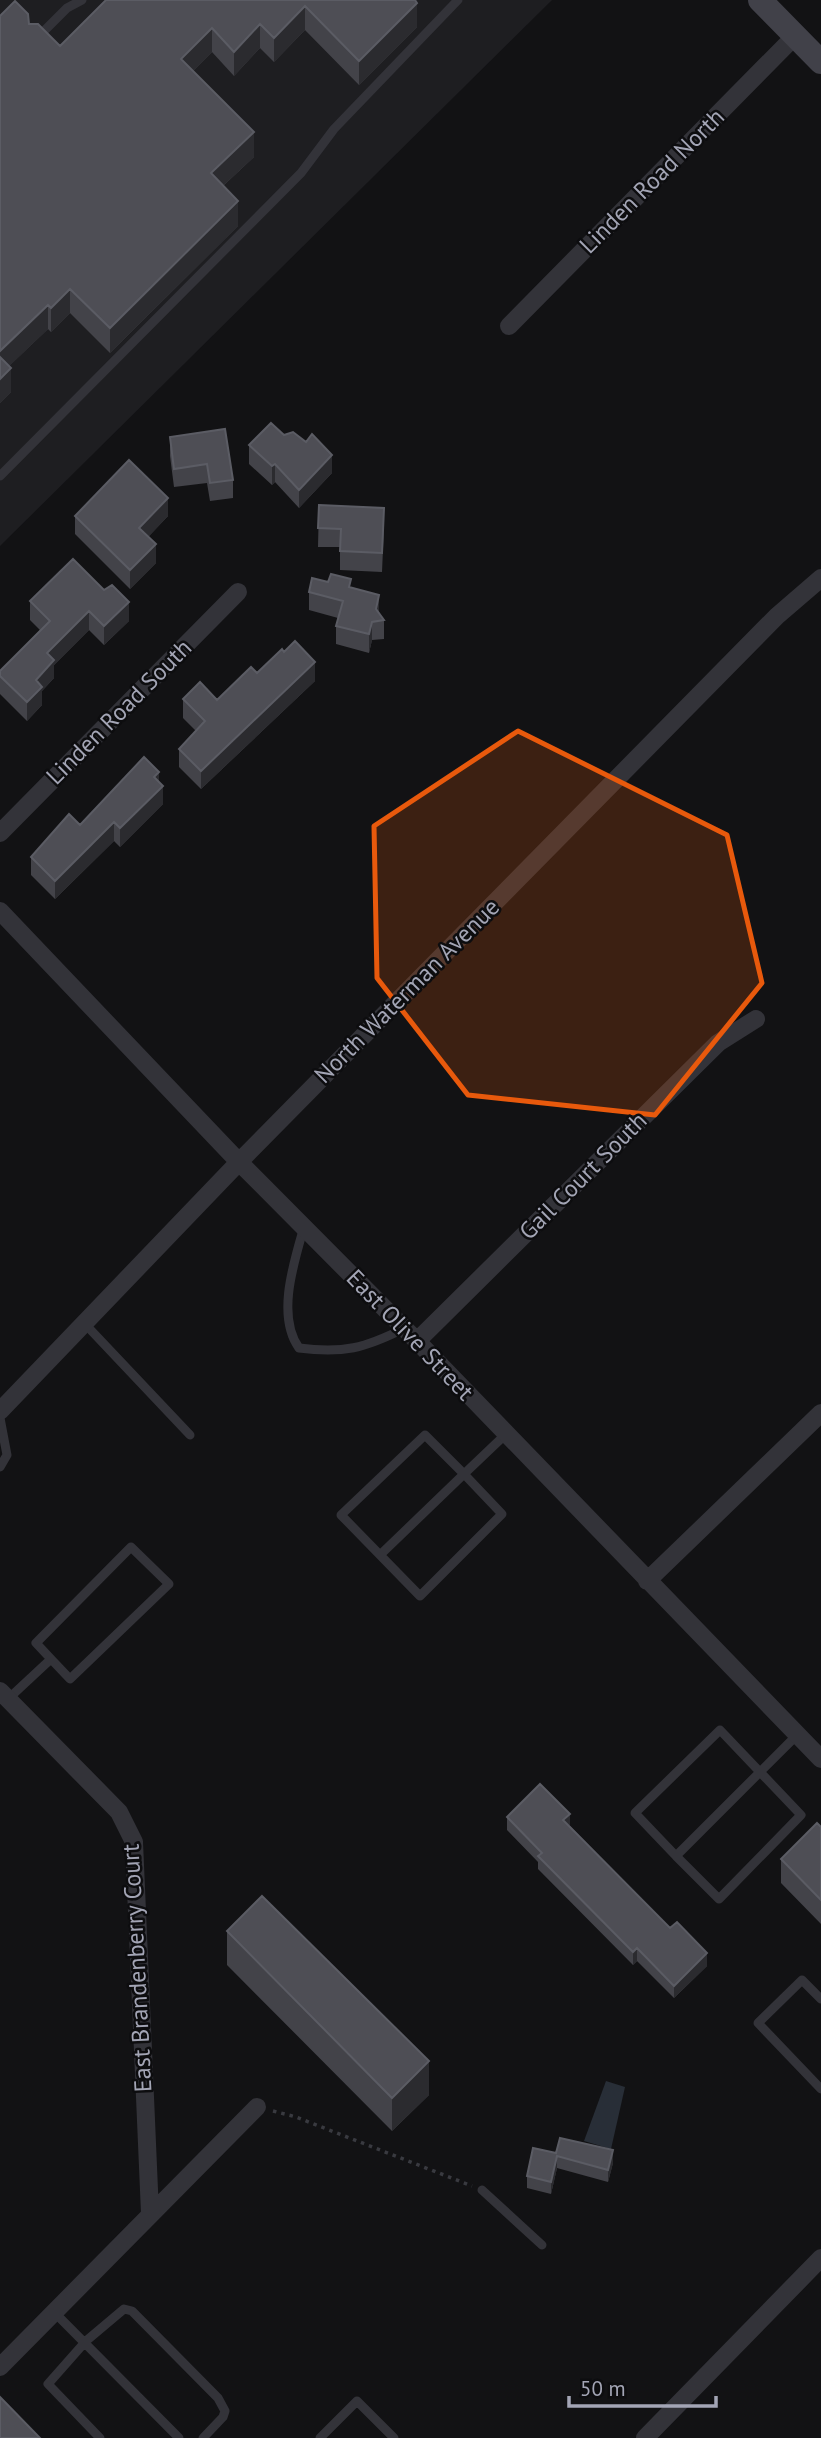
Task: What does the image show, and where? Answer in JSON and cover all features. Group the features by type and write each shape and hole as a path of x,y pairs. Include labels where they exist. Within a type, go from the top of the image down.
{"street":[{"path":"760,0 821,62"},
{"name":"Linden Road North","path":"509,326 795,36"},
{"name":"North Waterman Avenue","path":"0,1411 86,1325 239,1162 777,616 821,578"},
{"name":"Linden Road South","path":"0,833 238,592"},
{"name":"East Olive Street","path":"0,911 239,1162 411,1335 821,1759"},
{"name":"Gail Court South","path":"411,1335 718,1043 755,1019"},
{"path":"647,1581 821,1413"},
{"name":"East Brandenberry Court","path":"4,1695 119,1812 134,1842 150,2213"},
{"path":"0,2367 257,2107"},
{"path":"645,2438 821,2258"}],"lane":[{"path":"33,43 67,8 82,0"},
{"path":"0,475 300,173 334,129 458,0"},
{"path":"304,1227 292,1268 289,1310 291,1336 299,1348 329,1352 366,1347 411,1335"},
{"path":"86,1325 190,1435"},
{"path":"0,1418 7,1455 0,1467"},
{"path":"380,1555 506,1434"},
{"path":"425,1435 464,1474 502,1514 420,1596 341,1515 425,1435"},
{"path":"131,1547 169,1584 70,1679 51,1659 36,1643 131,1547"},
{"path":"4,1695 51,1659"},
{"path":"720,1730 801,1815 719,1899 676,1856 635,1813 720,1730"},
{"path":"676,1856 797,1735"},
{"path":"821,1999 802,1980 758,2023 821,2089"},
{"path":"482,2190 542,2245"},
{"path":"100,2438 48,2384 86,2341 124,2309 132,2311 218,2398 225,2411 223,2417 203,2438"},
{"path":"54,2312 86,2341 179,2438"},
{"path":"320,2438 356,2401 394,2438"}],"path":[{"path":"257,2107 296,2117 482,2190"}],"highlighted area":[{"path":"518,731 727,835 762,983 655,1115 468,1095 377,978 374,826"}],"shaded area":[{"path":"0,0 552,0 0,546"},
{"path":"606,2081 625,2087 611,2149 584,2141"}],"building":[{"path":"106,0 415,0 417,3 359,61 305,6 274,38 260,24 234,52 212,28 181,59 254,132 211,173 238,201 110,328 70,289 51,308 48,305 0,351 0,16 15,1 28,14 29,24 38,24 60,46"},
{"path":"0,357 11,368 0,379"},
{"path":"271,423 284,435 293,432 306,442 312,434 332,455 299,490 275,464 272,466 249,445"},
{"path":"225,429 233,480 210,483 207,464 174,469 170,437"},
{"path":"129,460 168,498 139,528 156,544 130,570 75,516"},
{"path":"319,505 384,508 382,553 340,551 341,529 318,528"},
{"path":"73,559 104,590 112,585 129,602 104,626 89,611 47,653 54,660 36,680 42,687 27,702 0,676 0,671 50,621 30,601"},
{"path":"331,574 351,579 349,587 379,595 376,609 384,620 372,622 369,634 336,626 343,601 309,592 312,578 328,582"},
{"path":"295,641 315,662 201,771 179,749 205,721 183,699 200,682 217,700 251,667 257,673 282,649 284,652"},
{"path":"144,757 159,772 154,777 163,786 120,828 114,822 55,881 31,857 69,814 80,825"},
{"path":"540,1784 570,1814 563,1820 670,1928 677,1922 707,1953 674,1986 637,1948 633,1952 538,1856 542,1853 507,1817"},
{"path":"817,1823 821,1827 821,1900 781,1859"},
{"path":"262,1896 429,2061 392,2098 227,1931"},
{"path":"560,2138 613,2150 608,2170 557,2156 551,2182 527,2176 533,2148 556,2153"},
{"path":"0,2397 40,2438 0,2438"}]}
